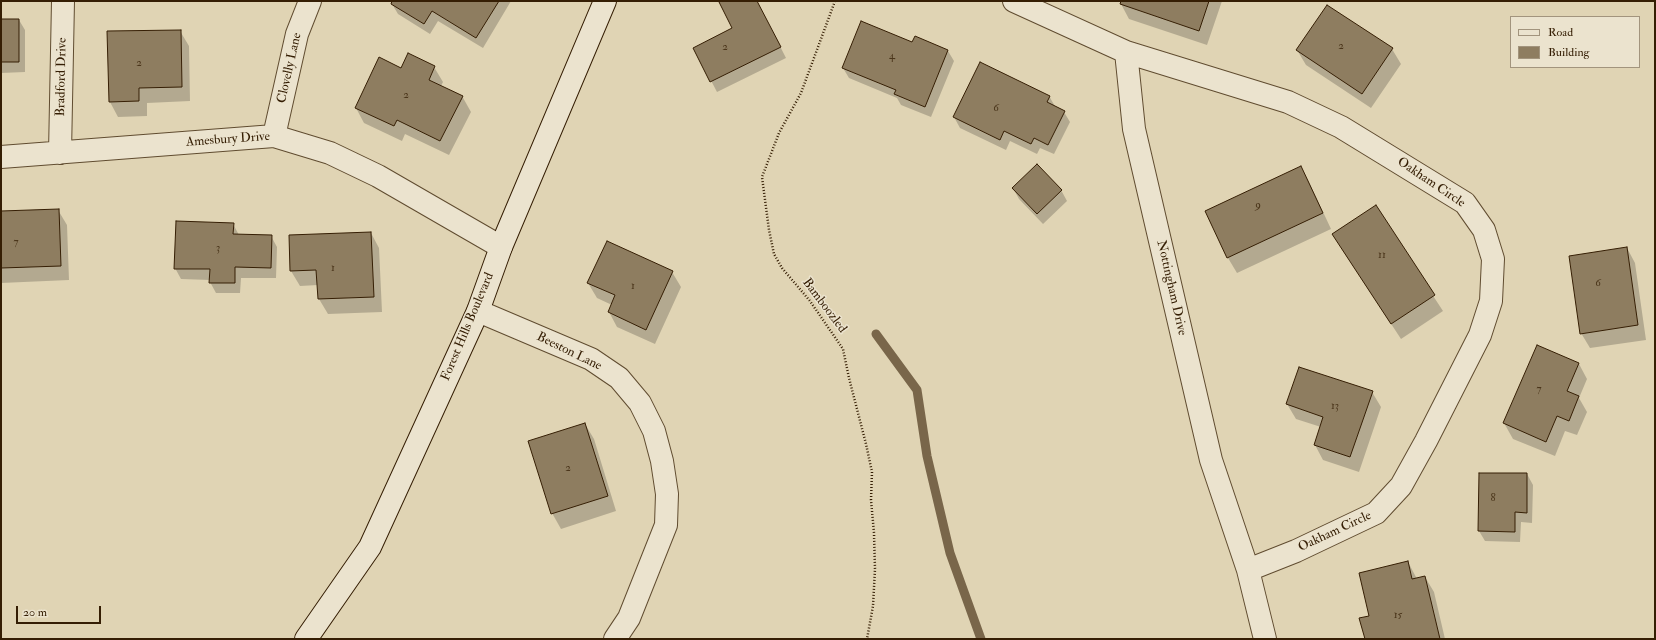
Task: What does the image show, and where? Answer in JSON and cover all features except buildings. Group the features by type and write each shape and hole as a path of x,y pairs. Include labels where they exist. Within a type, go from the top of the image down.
{"street":[{"name":"Bradford Drive","path":"60,153 63,1"},
{"name":"Clovelly Lane","path":"274,136 297,34 310,1"},
{"name":"Forest Hills Boulevard","path":"306,639 370,547 478,311 501,248 605,1"},
{"path":"1014,1 1126,52"},
{"name":"Oakham Circle","path":"1126,52 1288,102 1341,127 1465,202 1484,230 1493,260 1491,301 1480,335 1426,441 1401,486 1376,513 1296,551 1248,570"},
{"name":"Nottingham Drive","path":"1126,52 1134,129 1211,460 1248,570 1265,639"},
{"name":"Amesbury Drive","path":"1,157 274,136 330,153 378,176 501,248"},
{"name":"Beeston Lane","path":"478,311 591,359 619,378 640,403 654,431 662,461 667,494 666,525 629,618 615,639"}],"path":[{"name":"Bamboozled","path":"835,1 801,93 779,133 762,177 768,230 774,254 782,268 810,301 843,349 866,444 872,472 871,500 875,569 873,606 867,639"}],"waterway":[{"path":"876,334 917,390 927,456 950,553 981,639"}]}
